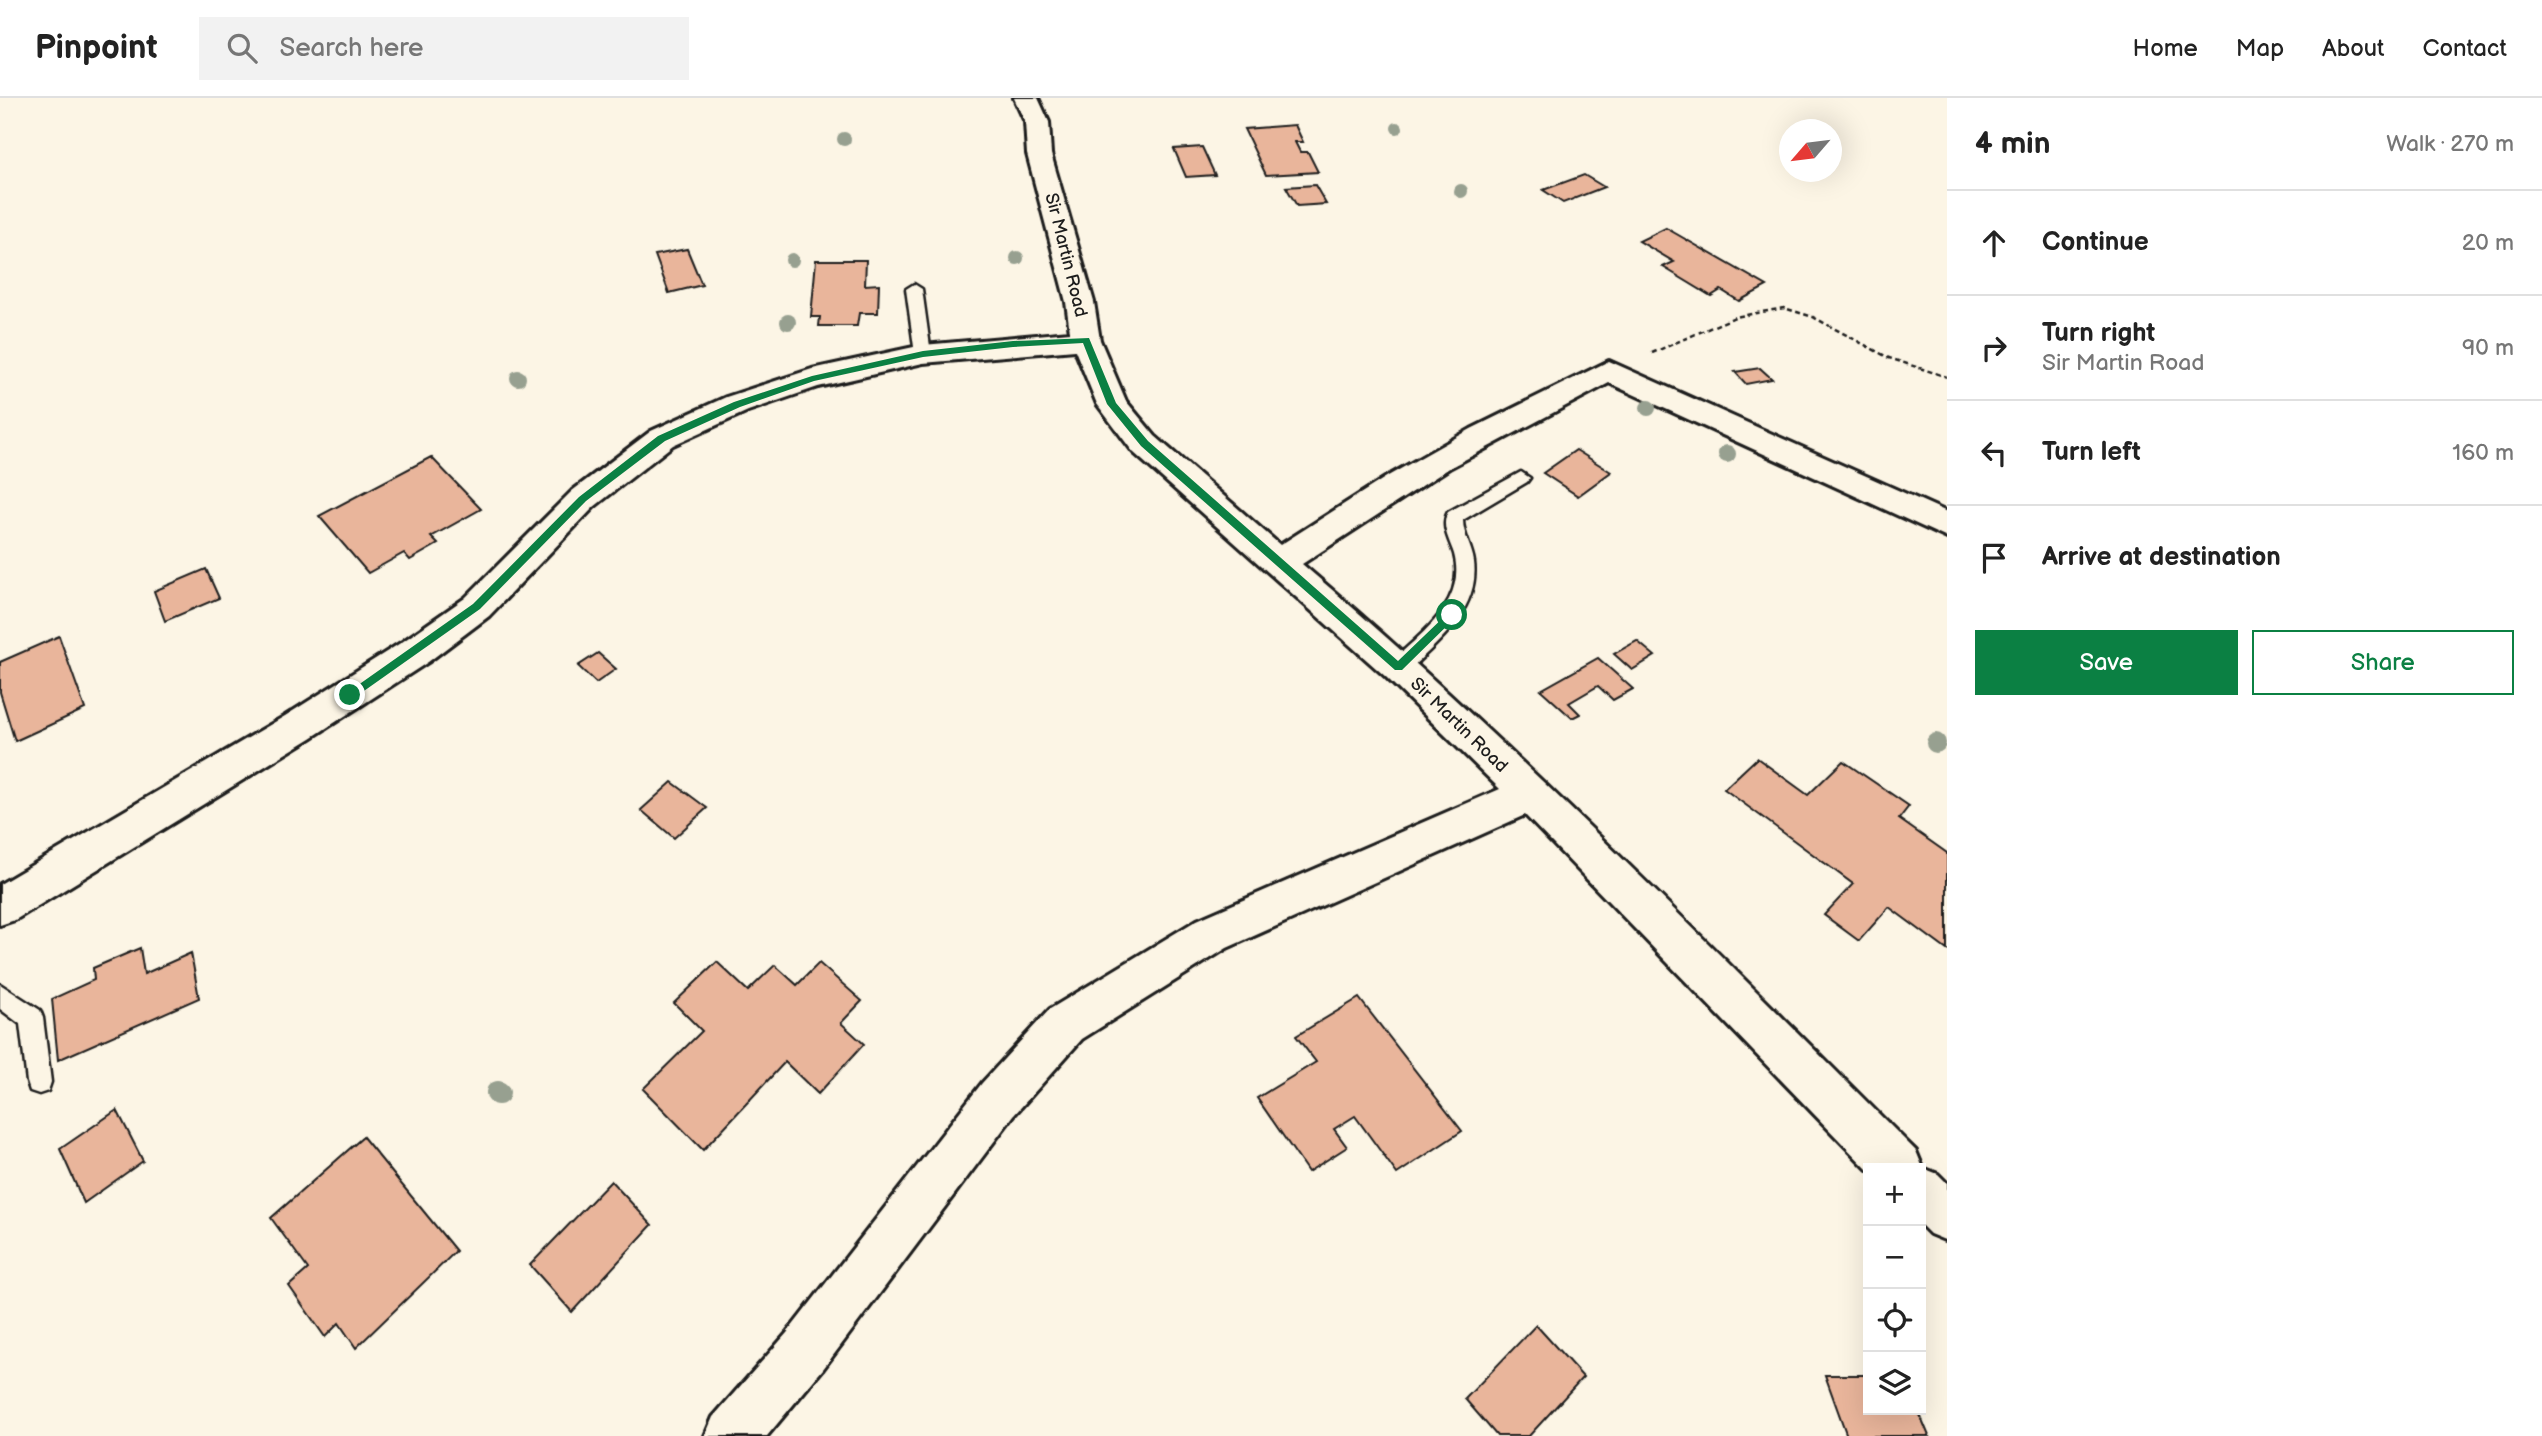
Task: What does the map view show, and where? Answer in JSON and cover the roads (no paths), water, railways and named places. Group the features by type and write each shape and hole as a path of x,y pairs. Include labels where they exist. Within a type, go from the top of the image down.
{"street":[{"name":"Sir Martin Road","path":"1026,98 1037,122 1040,154 1080,302 1086,340 1112,404 1144,444 1398,667 1531,794 1894,1163"},
{"path":"0,906 298,727 415,652 477,607 583,499 662,438 737,404 812,379 923,354 1013,344 1086,340"},
{"path":"1279,562 1336,523 1449,456 1550,398 1609,371 1947,526"},
{"path":"732,1436 806,1351 998,1099 1066,1024 1212,934 1531,794"},
{"path":"1926,1196 1947,1217"}],"lane":[{"path":"914,289 923,354"},
{"path":"1398,667 1452,615 1464,591 1465,563 1452,531 1454,517 1521,478"},
{"path":"0,995 31,1018 39,1082"}]}
